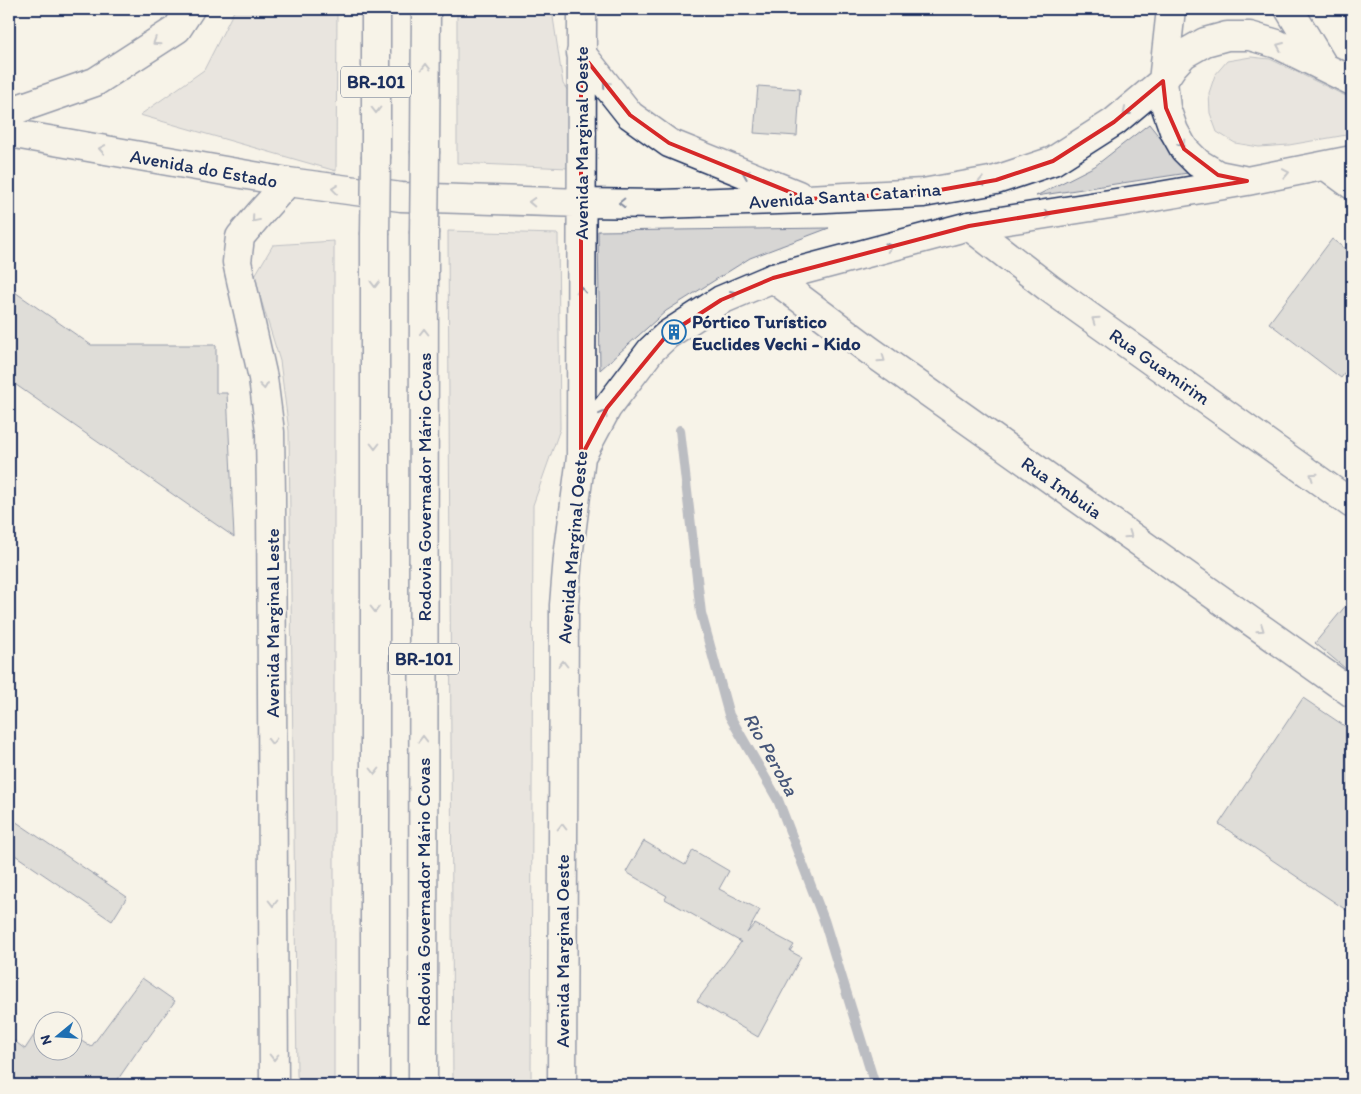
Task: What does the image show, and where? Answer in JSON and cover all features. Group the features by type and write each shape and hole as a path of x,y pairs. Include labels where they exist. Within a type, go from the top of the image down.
{"main road":[{"path":"9,112 95,82 177,29 190,9"},
{"name":"BR-101","path":"375,1085 376,9"},
{"name":"Rodovia Governador Mário Covas","path":"423,1085 426,9"},
{"name":"Avenida Marginal Oeste","path":"562,1085 564,605 568,557 581,457 582,9"},
{"path":"1171,9 1163,81 1166,108 1174,131 1184,148 1198,163 1218,175 1247,181"},
{"path":"1289,9 1324,67"},
{"name":"Avenida Santa Catarina","path":"401,197 662,204 923,193 996,180 1053,160 1114,122 1163,81 1184,54 1205,42 1227,36 1250,36 1277,44 1352,81"},
{"path":"581,53 630,115 669,143 807,199"},
{"name":"Avenida do Estado","path":"9,133 288,182 401,197"},
{"path":"581,457 607,408 651,350 667,335 720,300 773,278 969,226 1247,181 1352,160"},
{"path":"1326,166 1352,185"},
{"name":"Avenida Marginal Leste","path":"274,1085 270,432 263,378 237,262 240,237 288,182"},
{"name":"Rua Guamirim","path":"969,226 1057,294 1352,504"},
{"name":"Rua Imbuia","path":"773,278 877,355 1352,693"}],"highlighted area":[{"path":"581,53 630,115 669,143 807,199 923,193 996,180 1053,161 1114,122 1163,81 1166,108 1184,149 1218,175 1247,181 969,226 773,278 721,300 667,335 607,408 581,457"}],"shaded area":[{"path":"235,9 337,9 336,171 140,115 204,70"},
{"path":"457,9 554,9 553,17 563,84 591,124 590,169 457,163"},
{"path":"1251,57 1270,59 1352,99 1352,134 1289,145 1259,147 1235,143 1217,132 1210,113 1209,93 1215,75 1227,61"},
{"path":"1149,124 1188,173 1036,196 1095,166"},
{"path":"829,228 750,258 666,311 600,370 598,231"},
{"path":"448,231 558,234 560,429 533,505 531,1085 453,1085"},
{"path":"334,241 334,1085 298,1085 289,431 280,361 254,277 273,245"}],"building":[{"path":"758,86 800,89 797,136 754,133"},
{"path":"1332,239 1352,254 1352,363 1341,378 1269,323"},
{"path":"9,288 91,345 216,345 216,393 227,393 234,537 9,380"},
{"path":"1352,598 1352,674 1315,643"},
{"path":"1303,698 1352,731 1352,914 1219,824"},
{"path":"9,817 127,897 112,921 9,851"},
{"path":"644,841 685,865 693,850 729,871 719,889 760,910 747,933 755,924 794,945 790,951 801,957 758,1037 697,1001 741,942 665,899 667,896 626,872"},
{"path":"142,978 175,1001 114,1085 9,1085 9,1037 25,1049 32,1038 32,1062 82,1062 82,1041 91,1047"}],"waterway":[{"name":"Rio Peroba","path":"680,430 701,613 729,715 778,800 824,920 875,1085"}],"place":[{"name":"Pórtico Turístico Euclides Vechi - Kido","path":"674,332"}]}
